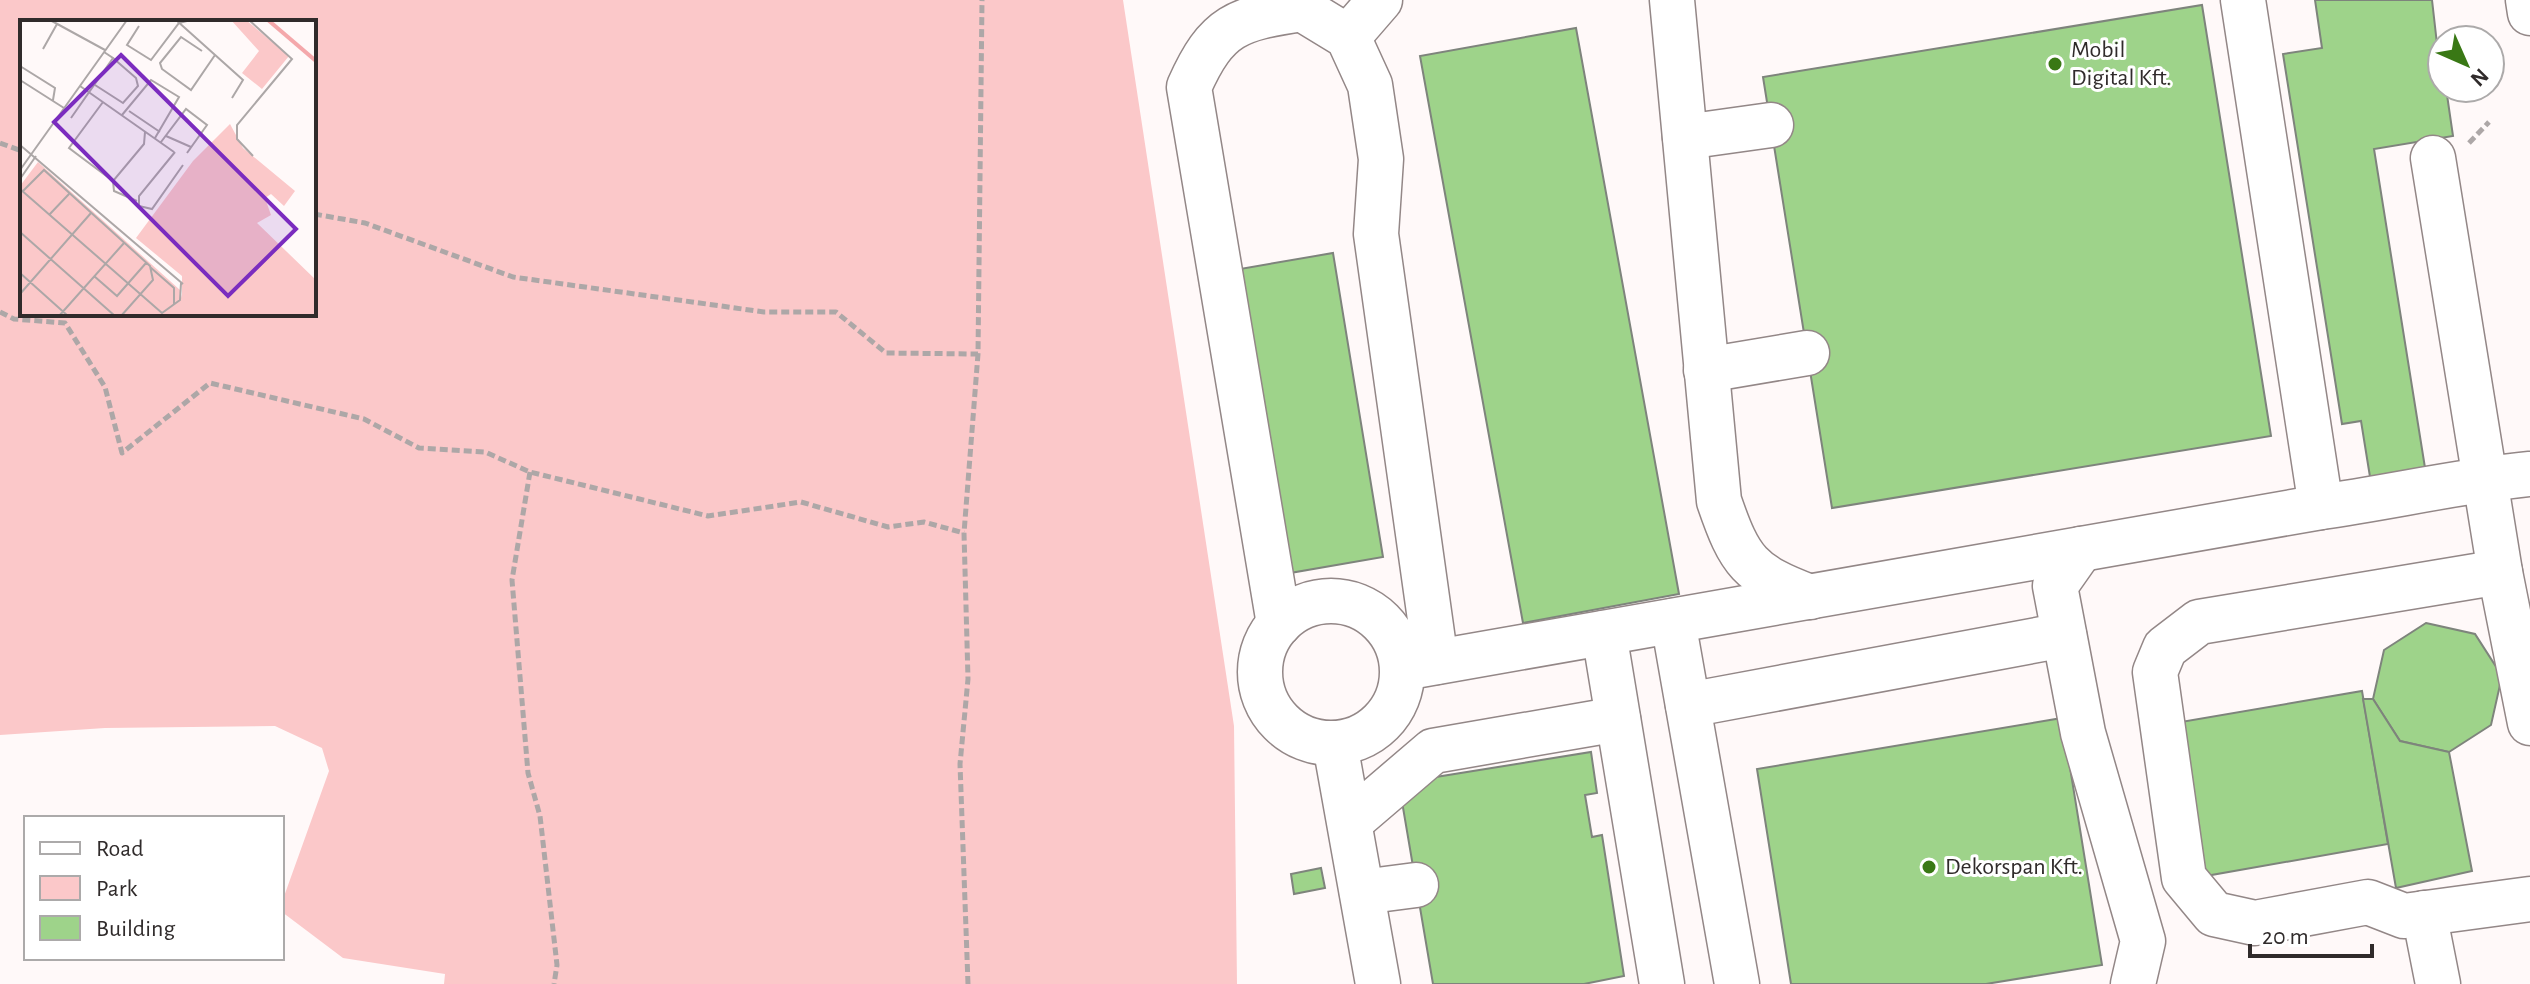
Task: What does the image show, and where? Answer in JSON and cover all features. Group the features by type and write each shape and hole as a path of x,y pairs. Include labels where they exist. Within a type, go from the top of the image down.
{"main road":[{"path":"1348,37 1380,0"},
{"path":"1672,0 1719,501 1735,547 1768,581 1810,597"},
{"path":"2243,0 2321,507"},
{"path":"2528,0 2530,13"},
{"path":"1279,624 1189,87 1206,48 1248,17 1302,9 1348,37 1370,85 1379,144 1376,234 1419,665 1384,719 1357,739 1335,744 1312,741 1290,731 1273,714 1263,692 1260,668 1265,644 1279,624 1297,610 1320,602 1344,602 1366,610 1385,625 1397,645 1419,665"},
{"path":"1685,137 1771,125"},
{"path":"2433,158 2500,572 2530,723"},
{"path":"1706,370 1807,353"},
{"path":"1419,665 2321,507 2422,493 2485,478 2530,474"},
{"path":"2081,549 2055,586 2083,733 2143,941 2133,984"},
{"path":"2500,572 2199,622 2165,648 2155,672 2184,878 2214,914 2255,923 2368,902 2404,916 2530,899"},
{"path":"1673,621 1737,984"},
{"path":"1604,633 1662,984"},
{"path":"1688,705 2064,635"},
{"path":"1350,822 1433,751 1618,719"},
{"path":"1335,744 1378,984"},
{"path":"1362,892 1416,885"},
{"path":"2424,913 2438,984"}],"path":[{"path":"968,984 960,764 968,679 964,533 978,354 982,0"},
{"path":"0,143 20,150"},
{"path":"316,214 365,223 513,277 764,312 836,312 886,353 978,354"},
{"path":"0,312 14,319 65,323 105,387 122,453 210,383 364,419 419,448 485,452 530,472 708,516 801,502 888,527 924,522 964,533"},
{"path":"530,472 512,580 528,773 540,816 557,965 554,984"}],"green space":[{"path":"0,0 1123,0 1234,726 1237,984 444,984 445,974 343,958 284,914 284,896 329,771 322,748 275,726 105,728 0,735"}],"building":[{"path":"2315,0 2432,0 2435,24 2426,24 2426,104 2448,104 2453,136 2374,149 2426,474 2371,483 2361,421 2342,424 2283,54 2322,48"},
{"path":"2202,5 2271,436 1832,508 1763,77"},
{"path":"1576,28 1679,594 1523,623 1420,56"},
{"path":"1333,253 1383,557 1290,573 1240,269"},
{"path":"2426,623 2475,634 2502,676 2491,725 2449,752 2400,741 2373,699 2384,650"},
{"path":"2362,691 2388,844 2200,877 2175,723"},
{"path":"2363,699 2373,699 2400,741 2449,752 2472,871 2396,888"},
{"name":"Dekorspan Kft.","path":"2062,718 2102,965 1986,984 1791,984 1757,769"},
{"path":"1591,752 1597,793 1585,795 1592,837 1602,835 1624,976 1584,984 1433,984 1400,790 1405,782"},
{"path":"1321,868 1325,888 1294,894 1291,874"}],"place":[{"name":"Mobil Digital Kft.","path":"2055,64"},
{"name":"Dekorspan Kft.","path":"1929,867"}]}
